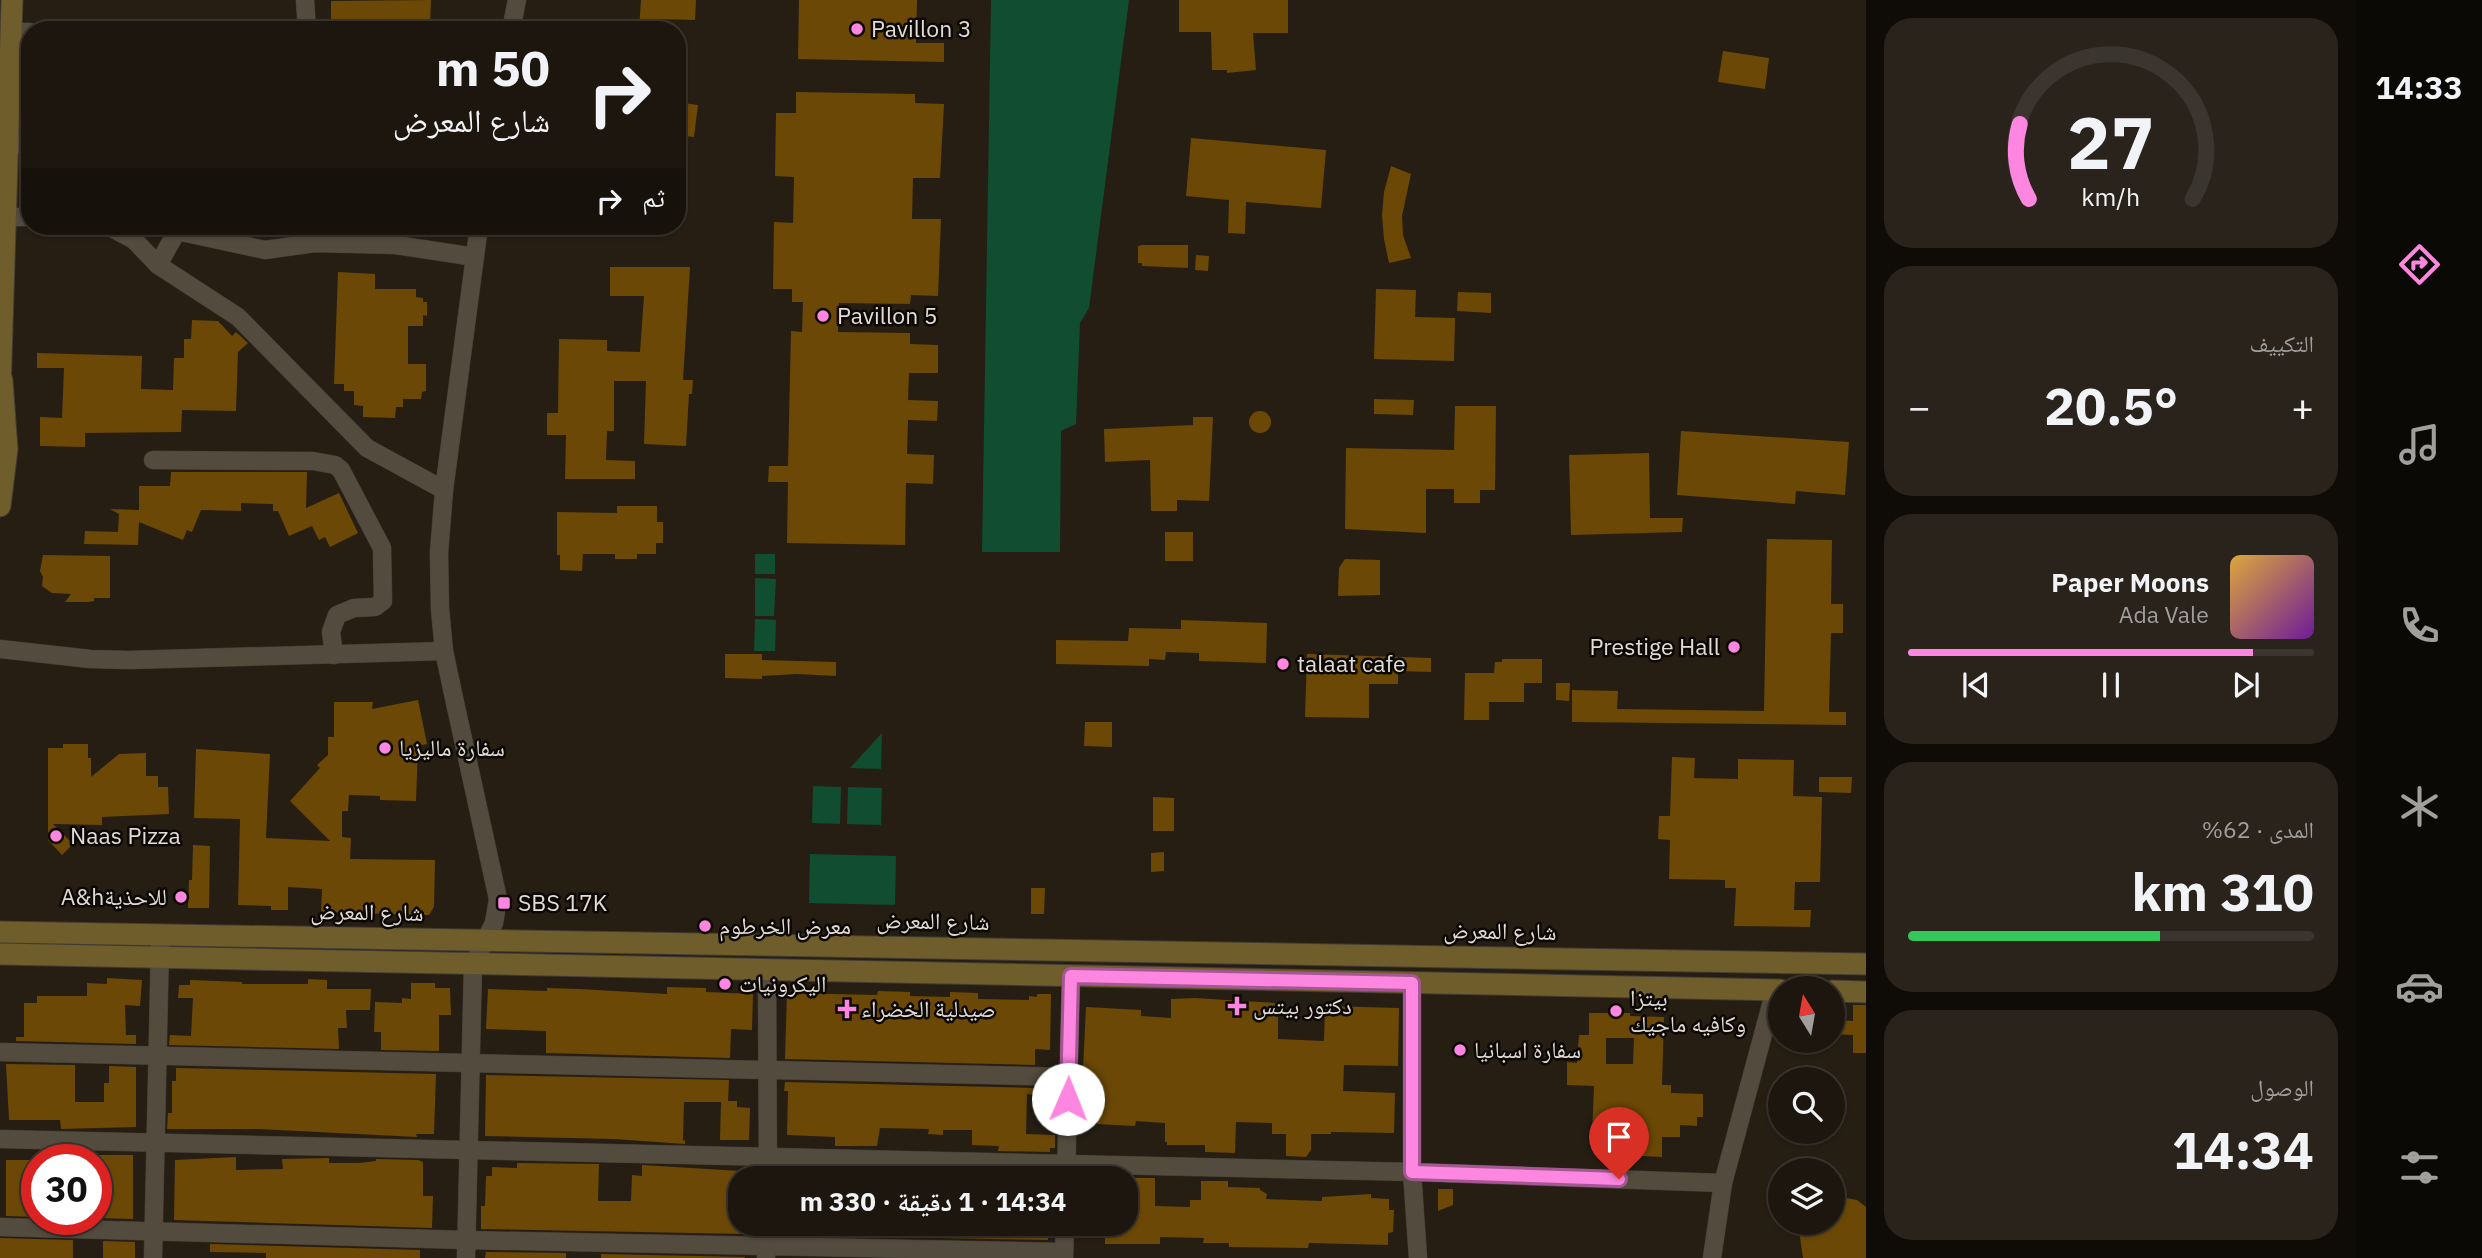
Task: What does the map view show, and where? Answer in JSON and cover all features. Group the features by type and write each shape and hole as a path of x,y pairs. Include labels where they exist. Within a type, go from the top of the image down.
{"main road":[{"path":"0,506 7,449 1,385 4,230 13,40 12,0"},
{"name":"شارع المعرض","path":"0,932 1866,964"},
{"path":"774,970 783,945"},
{"path":"1131,977 1132,951"},
{"path":"0,954 1768,990"},
{"path":"1845,991 1866,992"}],"street":[{"path":"305,0 306,21"},
{"path":"513,21 517,0"},
{"path":"8,144 21,144"},
{"path":"4,230 21,222"},
{"path":"125,235 134,240 158,265 238,317 367,448 444,490"},
{"path":"158,265 174,235"},
{"path":"206,235 265,250 312,235"},
{"path":"322,235 475,257"},
{"path":"466,1249 473,964 486,940 497,908 497,888 444,651 439,553 444,490 478,235"},
{"path":"153,460 313,461 335,465 341,470 382,548 384,590 383,601 376,607 354,608 337,615 331,632 334,655"},
{"path":"0,649 129,660 444,651"},
{"path":"153,1258 160,934"},
{"path":"769,1166 766,1071 774,970"},
{"path":"1066,1166 1071,976"},
{"path":"1412,983 1412,1172 1418,1258"},
{"path":"1712,1258 1723,1183 1768,1022"},
{"path":"0,1052 1069,1077"},
{"path":"0,1139 769,1157 947,1166"},
{"path":"1138,1172 1412,1172 1723,1183"},
{"path":"0,1227 154,1230 466,1249 1064,1255 1065,1236"}],"green space":[{"path":"991,0 1129,0 1089,308 1080,323 1076,424 1061,431 1060,552 982,552"},
{"path":"755,554 775,554 775,574 755,574"},
{"path":"755,578 776,579 774,616 755,616"},
{"path":"755,619 776,620 775,651 754,651"},
{"path":"882,733 881,769 850,768"},
{"path":"813,786 841,787 840,824 812,823"},
{"path":"848,787 882,788 881,825 847,824"},
{"path":"810,854 896,856 895,905 809,903"}],"building":[{"path":"431,0 430,21 331,21 331,1"},
{"path":"641,0 696,0 695,20 640,21"},
{"name":"Pavillon 3","path":"799,0 917,0 916,43 944,43 944,62 798,59"},
{"path":"1179,0 1288,0 1288,33 1253,33 1256,70 1227,73 1227,70 1212,70 1211,32 1179,32"},
{"path":"1723,51 1769,58 1765,89 1718,82"},
{"name":"Pavillon 5","path":"796,92 915,94 915,103 944,104 940,178 913,178 912,219 941,219 938,296 911,295 910,304 839,303 838,332 910,333 910,344 938,345 938,373 909,373 908,400 938,401 937,421 908,420 907,454 934,455 933,484 906,483 905,545 787,543 788,482 768,482 769,466 788,466 791,331 802,332 803,302 792,302 792,289 773,289 774,222 793,223 794,177 775,176 776,113 796,113"},
{"path":"686,103 698,105 694,137 686,136"},
{"path":"1191,138 1326,150 1321,208 1246,202 1245,234 1228,233 1229,200 1186,196"},
{"path":"1391,166 1411,174 1402,216 1403,235 1411,258 1389,263 1382,215 1384,192"},
{"path":"1188,245 1188,268 1142,266 1142,263 1138,263 1138,246"},
{"path":"1196,255 1209,256 1208,271 1195,270"},
{"path":"610,267 690,267 683,380 693,380 692,394 689,394 686,446 644,444 646,381 614,381 614,431 607,431 606,460 635,461 635,479 565,479 566,435 547,435 547,413 558,413 559,339 607,340 607,351 640,352 644,296 610,296"},
{"path":"338,272 375,274 375,289 416,289 416,297 427,302 427,316 423,315 423,326 408,326 408,364 426,364 426,391 422,392 421,399 403,399 403,407 396,407 395,418 363,417 363,406 354,405 354,391 344,391 344,384 334,384"},
{"path":"1376,289 1416,290 1415,317 1455,318 1454,361 1374,359"},
{"path":"1458,292 1491,293 1491,313 1457,311"},
{"path":"192,320 218,321 232,336 236,332 248,343 238,352 236,411 182,410 181,432 85,433 85,447 40,446 40,417 62,418 64,368 37,368 37,353 142,356 141,389 173,390 174,358 184,358 184,339 191,339"},
{"path":"1374,399 1414,400 1413,415 1374,414"},
{"path":"1455,406 1496,406 1495,490 1480,490 1480,503 1454,503 1454,489 1426,489 1426,533 1345,529 1346,448 1454,450"},
{"path":"1260,411 1268,414 1271,422 1268,430 1260,433 1252,430 1249,422 1252,414"},
{"path":"1193,417 1213,417 1209,501 1177,500 1177,511 1151,511 1150,460 1105,462 1104,429 1193,425"},
{"path":"1681,431 1849,442 1845,495 1796,491 1795,504 1677,495"},
{"path":"1649,453 1650,518 1683,518 1682,532 1571,535 1569,455"},
{"path":"171,472 307,472 306,508 339,493 358,533 330,547 325,537 319,540 312,526 289,536 278,511 273,511 273,504 241,503 241,511 201,510 192,532 187,530 183,540 139,522 138,545 84,544 85,531 118,532 119,514 110,509 139,510 139,486 170,486"},
{"path":"617,506 657,506 657,522 663,522 663,543 656,543 656,554 637,554 637,559 615,559 615,554 583,554 582,571 560,570 560,555 557,555 557,512 617,513"},
{"path":"1165,532 1193,532 1193,561 1165,561"},
{"path":"1767,539 1832,540 1831,604 1843,604 1843,633 1831,633 1829,712 1846,712 1846,725 1572,722 1572,690 1618,691 1617,709 1764,711"},
{"path":"43,555 110,556 110,598 65,602 71,594 52,593 42,586 43,577 40,571"},
{"path":"1345,559 1380,560 1380,595 1338,596 1339,568"},
{"path":"1181,620 1267,623 1266,663 1199,661 1199,653 1166,652 1165,660 1149,659 1149,666 1056,664 1056,640 1128,641 1129,628 1181,629"},
{"path":"725,654 762,654 762,660 836,662 836,676 797,674 762,676 762,679 725,678"},
{"path":"1307,654 1431,658 1431,672 1398,671 1398,684 1369,684 1369,718 1305,717"},
{"path":"1502,659 1542,659 1542,683 1524,683 1524,702 1489,702 1489,720 1464,720 1465,673 1494,673 1495,662 1502,662"},
{"path":"1556,683 1570,683 1569,701 1556,700"},
{"path":"418,700 427,744 418,746 416,801 380,800 380,796 349,795 348,811 342,811 342,837 351,838 350,859 435,860 434,907 429,915 321,912 322,889 288,887 288,910 271,910 271,906 238,905 240,819 194,818 196,749 270,754 266,838 330,841 290,801 320,768 317,765 328,755 328,737 334,737 334,702 373,702 372,709"},
{"path":"1085,722 1112,722 1112,747 1084,746"},
{"path":"63,744 88,744 91,777 119,754 146,753 146,776 158,776 158,787 168,787 169,814 102,817 102,825 53,824 73,844 62,855 48,840 48,748 63,748"},
{"path":"1672,757 1695,758 1694,778 1738,779 1738,759 1794,760 1793,796 1822,797 1820,882 1795,882 1794,910 1811,910 1810,927 1734,926 1736,888 1725,888 1725,880 1669,879 1670,840 1658,839 1659,816 1670,816"},
{"path":"1819,777 1852,777 1851,793 1819,792"},
{"path":"1153,797 1174,798 1174,831 1153,831"},
{"path":"193,845 210,846 209,908 188,908"},
{"path":"1164,852 1164,871 1151,872 1151,853"},
{"path":"1031,888 1045,888 1044,914 1031,914"},
{"path":"107,978 142,980 140,1006 125,1005 126,1035 136,1035 136,1044 16,1041 16,1037 24,1037 24,1003 37,1003 37,996 87,996 87,983 107,984"},
{"path":"308,979 327,980 327,989 371,989 370,1010 346,1010 347,1028 338,1028 339,1049 169,1045 170,1035 191,1036 193,998 178,998 179,985 190,985 190,980 242,984 308,984"},
{"path":"411,983 435,983 435,988 450,988 451,1015 439,1015 439,1051 381,1050 381,1032 374,1032 375,1002 402,1003 402,998 411,999"},
{"path":"667,987 706,988 706,992 753,994 752,1030 731,1029 730,1058 546,1053 546,1031 486,1029 488,989 547,991 547,988 667,994"},
{"path":"878,991 910,992 910,996 950,997 950,992 978,993 978,999 1029,1000 1029,996 1051,994 1050,1050 1035,1049 1035,1065 785,1059 787,993 877,995"},
{"path":"1171,999 1275,1003 1275,1008 1278,1008 1278,1039 1324,1041 1325,1006 1399,1008 1398,1066 1344,1065 1343,1091 1395,1093 1394,1133 1311,1134 1311,1150 1306,1157 1286,1156 1286,1134 1272,1134 1272,1123 1236,1122 1235,1153 1205,1152 1205,1145 1167,1145 1165,1123 1136,1121 1135,1126 1097,1124 1097,1119 1087,1119 1087,1110 1084,1110 1086,1070 1083,1070 1086,1007 1141,1010 1141,1016 1171,1018"},
{"path":"1853,1005 1866,1005 1866,1053 1853,1053 1853,1035 1845,1035 1845,1021 1853,1021"},
{"path":"1589,1013 1630,1013 1630,1016 1664,1017 1662,1085 1671,1085 1671,1093 1703,1094 1703,1117 1697,1117 1697,1126 1680,1125 1680,1137 1662,1137 1662,1157 1642,1156 1642,1137 1592,1136 1594,1086 1567,1085 1567,1062 1577,1063 1579,1035 1589,1035","holes":["1606,1038 1634,1038 1633,1064 1606,1064"]},
{"path":"6,1064 75,1065 75,1102 104,1102 104,1083 109,1083 109,1066 136,1067 136,1127 61,1129 60,1120 9,1120"},
{"path":"176,1068 436,1074 434,1134 416,1134 417,1137 258,1129 167,1129 168,1113 172,1113 172,1081 176,1081"},
{"path":"486,1075 729,1080 728,1101 737,1101 737,1107 750,1108 749,1140 720,1140 721,1102 684,1102 685,1144 614,1139 485,1136"},
{"path":"785,1082 1034,1088 1034,1095 1027,1094 1026,1134 1055,1135 1055,1148 1050,1148 1050,1152 998,1151 999,1146 972,1145 972,1130 943,1130 943,1135 928,1134 929,1129 880,1128 877,1146 835,1146 835,1137 787,1135 788,1091 784,1091"},
{"path":"112,1155 133,1155 133,1219 112,1218"},
{"path":"236,1157 236,1170 283,1169 282,1159 329,1158 329,1163 359,1163 376,1159 418,1160 423,1162 423,1196 433,1196 432,1228 174,1220 175,1160"},
{"path":"6,1160 21,1160 21,1216 6,1216"},
{"path":"517,1163 599,1164 598,1201 631,1201 632,1175 642,1176 642,1165 728,1170 728,1234 481,1229 481,1206 485,1206 486,1176 492,1176 492,1167 517,1168"},
{"path":"1138,1178 1155,1178 1155,1206 1190,1207 1190,1200 1201,1200 1201,1181 1228,1181 1228,1187 1260,1188 1267,1194 1266,1199 1322,1201 1322,1197 1371,1194 1371,1198 1389,1199 1389,1210 1394,1210 1393,1232 1388,1233 1388,1245 1309,1243 1308,1248 1229,1247 1229,1243 1203,1243 1204,1238 1160,1237 1160,1244 1105,1244 1105,1237 1081,1236 1138,1236"},
{"path":"1438,1189 1453,1189 1453,1205 1438,1211"},
{"path":"1846,1198 1857,1200 1866,1207 1866,1258 1803,1258 1800,1235 1845,1235"},
{"path":"837,1236 1048,1236 1048,1240"},
{"path":"0,1238 73,1240 73,1258 0,1258"},
{"path":"103,1241 135,1242 135,1258 103,1258"},
{"path":"210,1244 420,1250 420,1258 266,1258 266,1253 210,1252"},
{"path":"486,1252 566,1253 566,1258 485,1258"},
{"path":"601,1254 745,1257 745,1258 601,1258"}],"place":[{"name":"Pavillon 3","path":"857,29"},
{"name":"Pavillon 5","path":"823,316"},
{"name":"Prestige Hall","path":"1734,647"},
{"name":"talaat cafe","path":"1283,664"},
{"name":"سفارة ماليزيا","path":"385,748"},
{"name":"Naas Pizza","path":"56,836"},
{"name":"A&hللاحذية","path":"181,897"},
{"name":"SBS 17K","path":"504,903"},
{"name":"معرض الخرطوم","path":"705,926"},
{"name":"اليكرونيات","path":"725,984"},
{"name":"دكتور بيتس","path":"1237,1006"},
{"name":"صيدلية الخضراء","path":"847,1009"},
{"name":"بيتزا وكافيه ماجيك","path":"1616,1011"},
{"name":"سفارة اسبانيا","path":"1460,1050"}],"route":[{"path":"1068,1099 1071,976 1412,983 1412,1172 1619,1179"}]}
